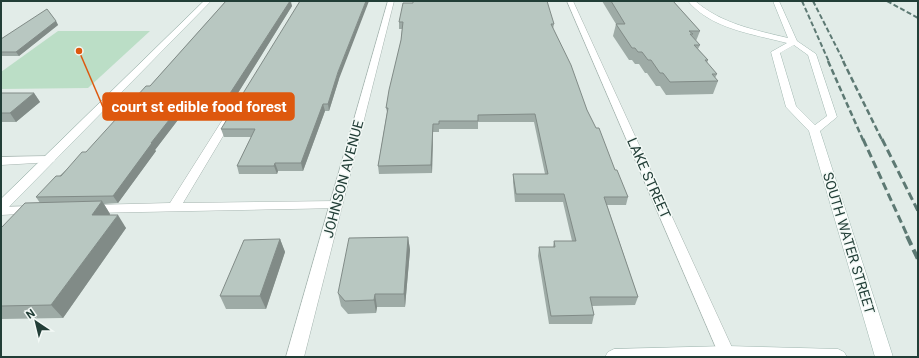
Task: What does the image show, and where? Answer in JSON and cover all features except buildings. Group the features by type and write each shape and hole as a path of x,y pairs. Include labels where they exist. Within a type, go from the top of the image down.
{"street":[{"path":"1,207 208,1"},
{"name":"JOHNSON AVENUE","path":"295,357 390,1"},
{"name":"LAKE STREET","path":"570,1 728,354"},
{"path":"691,1 698,9 711,17 742,28 794,42 812,54 832,117 814,130"},
{"path":"776,1 794,42"},
{"name":"SOUTH WATER STREET","path":"794,42 775,52 790,107 814,130 884,357"},
{"path":"174,208 235,108"},
{"path":"1,161 49,160"},
{"path":"80,209 336,205"},
{"path":"1,211 48,210"},
{"path":"614,357 728,354 838,357"}],"green space":[{"path":"58,31 150,31 88,88 1,89 1,72"}],"railway":[{"path":"802,1 829,62"},
{"path":"813,1 844,62"},
{"path":"887,1 918,18"},
{"path":"828,61 863,140"},
{"path":"843,61 882,140"},
{"path":"863,139 908,237"},
{"path":"882,139 918,211"},
{"path":"907,236 918,259"}],"place":[{"name":"court st edible food forest","path":"79,51"}]}
